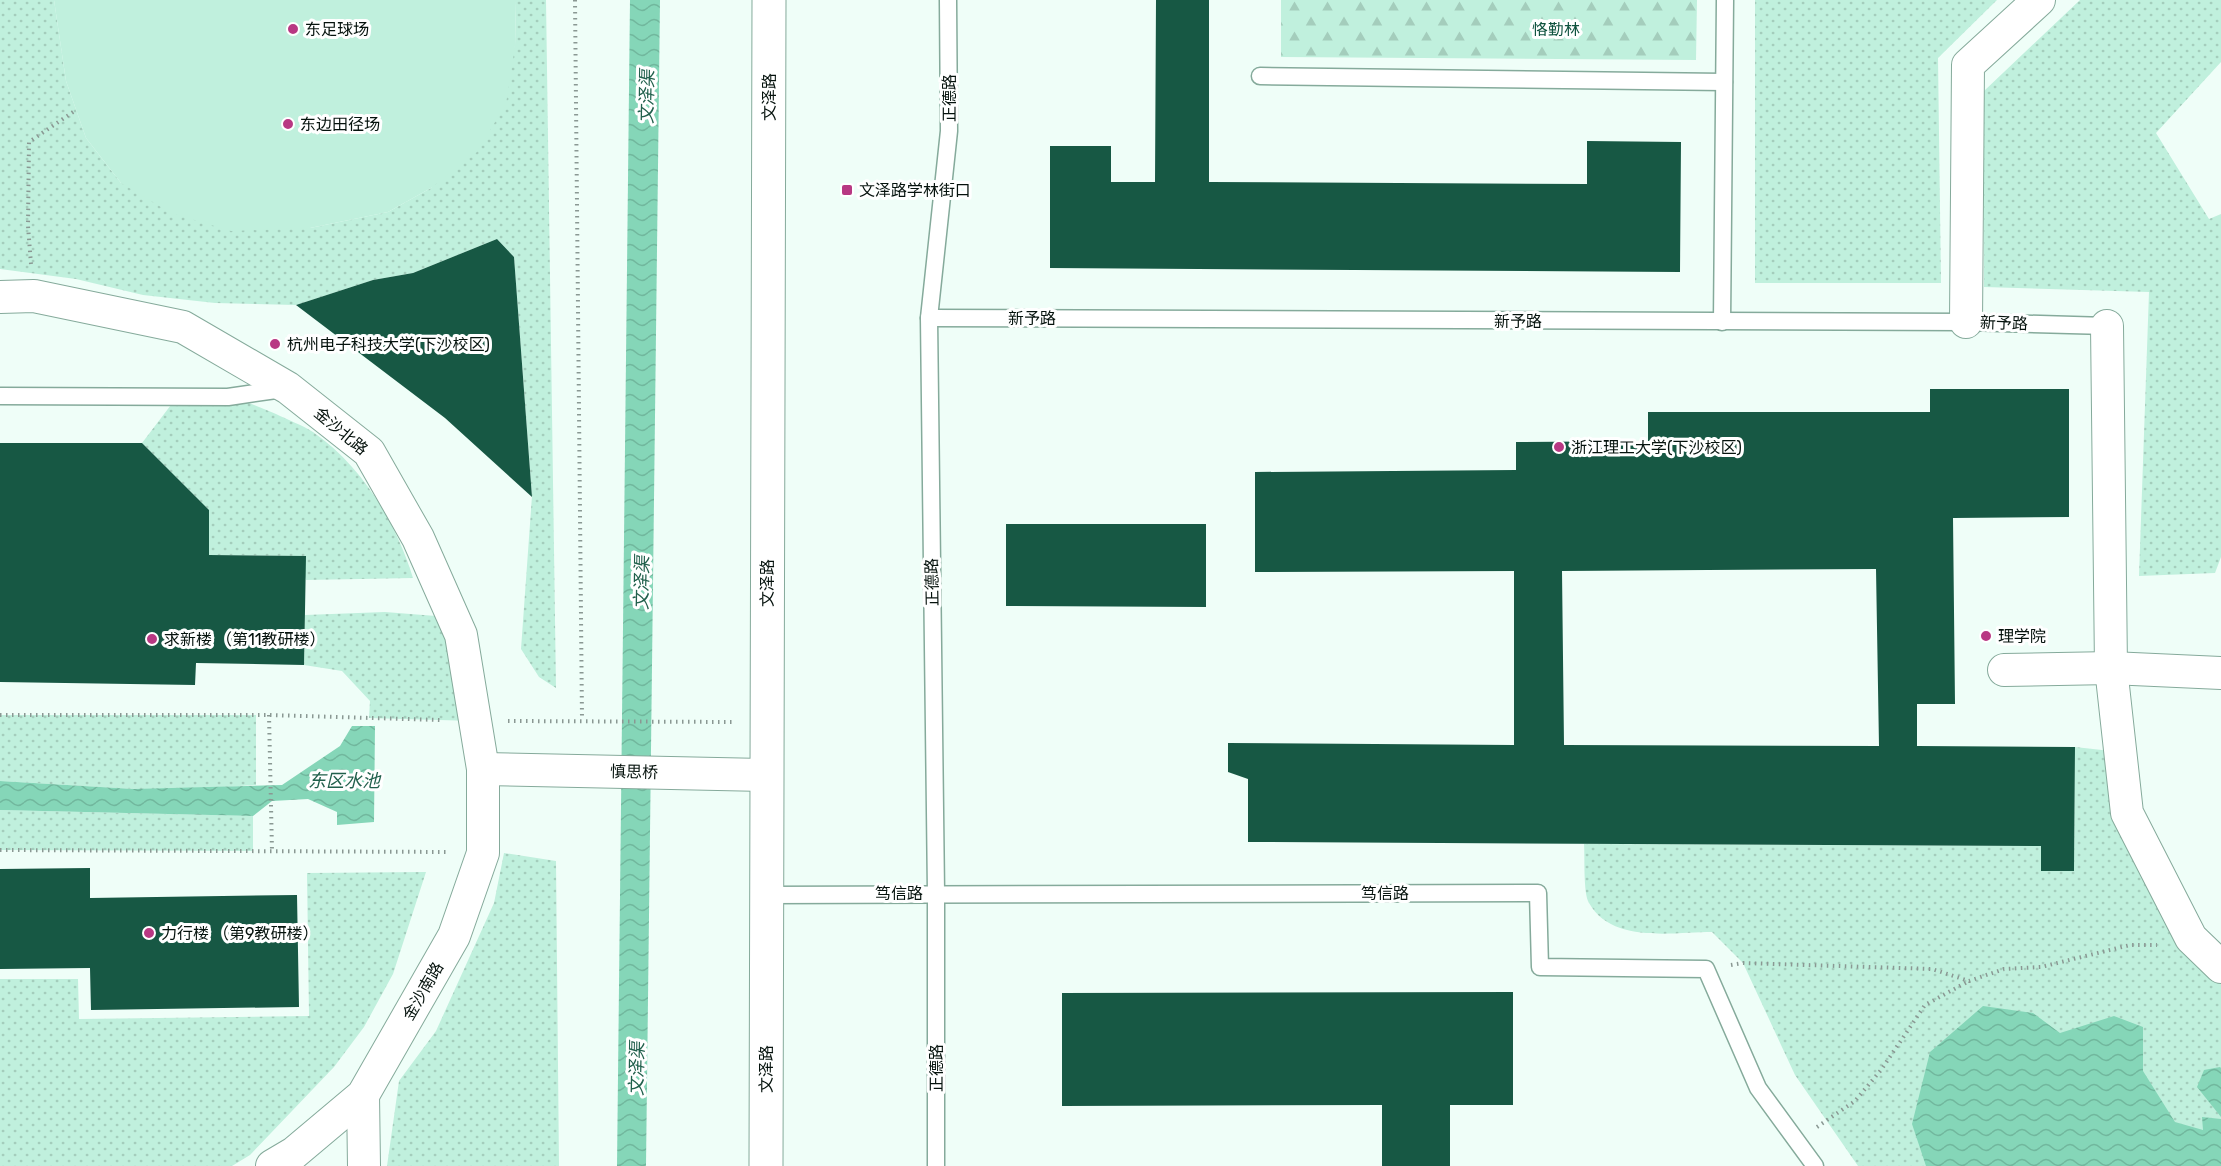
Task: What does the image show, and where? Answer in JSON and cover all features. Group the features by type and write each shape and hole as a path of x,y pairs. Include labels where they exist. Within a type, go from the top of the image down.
{"main road":[{"name":"文泽路","path":"766,1166 769,0"}],"street":[{"path":"1966,322 1968,65 2039,0"},
{"name":"金沙北路","path":"0,297 34,296 183,327 288,388 369,452 417,538 461,635 483,770"},
{"path":"2107,326 2111,668 2127,813 2191,938 2221,967"},
{"path":"2004,670 2111,668 2221,673"},
{"name":"慎思桥","path":"483,770 766,775"},
{"name":"金沙南路","path":"272,1166 294,1153 363,1095 454,936 483,852 483,770"},
{"path":"363,1095 364,1166"}],"lane":[{"name":"正德路","path":"936,1166 936,893 929,318 949,131 948,0"},
{"path":"1722,322 1725,0"},
{"path":"1260,75 1724,82"},
{"name":"新予路","path":"929,318 1966,322 2107,326"},
{"path":"0,396 228,397 288,388"},
{"name":"笃信路","path":"766,895 1538,893 1540,968 1706,969"},
{"path":"1706,969 1758,1088 1815,1166"}],"path":[{"path":"575,0 582,720"},
{"path":"34,296 28,226 29,142 76,110"},
{"path":"0,715 269,716 474,721 697,721"},
{"path":"269,716 272,851"},
{"path":"0,850 483,852"},
{"path":"1797,1141 1856,1101 1881,1070 1925,1005 1969,981 2004,969 2041,968 2130,945 2162,945 2191,938"},
{"path":"1706,969 1743,963 1932,969 1969,981"}],"green space":[{"path":"0,0 54,0 66,81 86,138 121,183 310,228 388,212 431,188 515,46 516,0 546,0 556,688 539,677 521,649 532,496 514,257 497,239 413,273 373,280 296,305 215,303 143,295 76,279 0,269"},
{"name":"东边田径场","path":"54,0 516,0 515,46 506,104 477,152 431,188 388,212 310,228 231,231 171,213 121,183 86,138 66,81"},
{"name":"恪勤林","path":"1281,0 1697,0 1696,60 1281,57"},
{"path":"1755,0 1997,0 1938,58 1941,283 1755,283"},
{"path":"2080,0 2221,0 2221,62 2156,133 2209,219 2221,214 2221,557 2215,573 2139,576 2149,292 1984,287 1984,91"},
{"path":"177,397 234,398 300,425 330,445 375,496 397,536 413,578 306,580 299,556 209,555 209,510 142,443"},
{"path":"385,612 436,616 461,635 474,721 369,718 370,701 342,671 304,665 305,615"},
{"path":"0,715 256,715 256,785 191,789 134,789 0,781"},
{"path":"2075,747 2120,752 2127,813 2221,967 2221,1166 1858,1166 1795,1075 1743,963 1712,932 1662,934 1628,930 1612,925 1599,916 1587,898 1584,844 2041,846 2041,870 2074,871"},
{"path":"0,810 253,816 253,851 0,850"},
{"path":"504,853 556,861 559,1166 387,1166 399,1081 436,1031 494,903"},
{"path":"426,872 393,974 364,1027 334,1067 250,1155 232,1166 0,1166 0,979 78,979 79,1019 309,1016 307,873"}],"water":[{"name":"文泽渠","path":"630,0 660,0 646,1166 617,1166"},
{"name":"东区水池","path":"352,726 375,726 374,822 337,825 337,812 308,799 272,801 253,816 0,810 0,781 134,789 282,785 340,746"},
{"path":"1983,1006 2033,1013 2060,1033 2114,1016 2143,1027 2143,1071 2175,1122 2203,1130 2202,1117 2221,1119 2221,1166 1926,1166 1912,1124 1930,1052"},
{"path":"2220,1067 2221,1117 2197,1087 2204,1070"}],"building":[{"path":"1156,0 1209,0 1209,182 1587,184 1587,141 1681,142 1680,272 1050,268 1050,146 1111,146 1111,182 1155,182"},
{"path":"497,239 514,257 532,497 445,418 296,305 373,280 413,273"},
{"path":"1930,389 2069,389 2069,517 1953,518 1955,704 1917,704 1917,746 2075,747 2074,871 2041,871 2041,846 1248,842 1248,779 1228,772 1228,743 1514,745 1514,571 1255,572 1255,472 1516,470 1516,442 1648,441 1648,412 1930,412","holes":["1876,569 1879,746 1564,745 1562,571"]},
{"name":"求新楼 （第11教研楼）","path":"0,443 142,443 209,510 209,555 306,556 304,665 196,663 195,685 0,682"},
{"path":"1006,524 1206,524 1206,607 1006,606"},
{"name":"力行楼 （第9教研楼）","path":"90,868 90,898 297,895 299,1007 91,1010 90,968 0,969 0,869"},
{"path":"1513,992 1513,1105 1450,1105 1450,1166 1382,1166 1382,1105 1062,1106 1062,993"}],"place":[{"name":"东足球场","path":"293,29"},
{"name":"东边田径场","path":"288,124"},
{"name":"文泽路学林街口","path":"847,190"},
{"name":"杭州电子科技大学(下沙校区)","path":"275,344"},
{"name":"浙江理工大学(下沙校区)","path":"1559,447"},
{"name":"理学院","path":"1986,636"},
{"name":"求新楼 （第11教研楼）","path":"152,639"},
{"name":"力行楼 （第9教研楼）","path":"149,933"}]}
